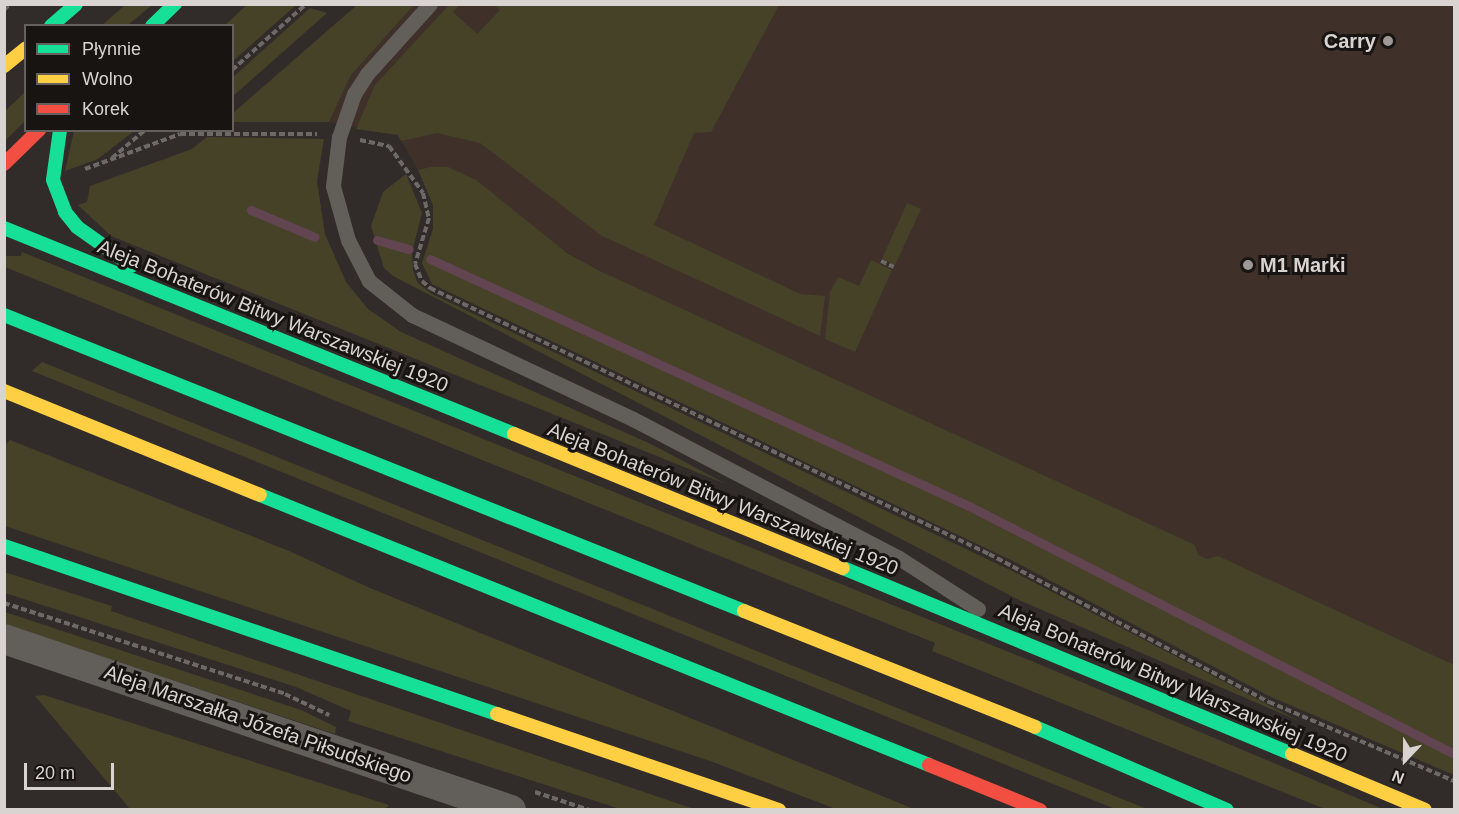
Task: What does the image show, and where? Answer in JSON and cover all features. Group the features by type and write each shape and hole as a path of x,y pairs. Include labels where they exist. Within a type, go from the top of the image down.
{"main road":[{"path":"53,24 76,4"},
{"path":"154,24 175,4"},
{"path":"4,66 24,50"},
{"path":"4,164 37,132"},
{"path":"60,132 53,180 64,212 77,227 178,298"},
{"name":"Aleja Bohaterów Bitwy Warszawskiej 1920","path":"4,228 1036,646 1425,810"},
{"path":"4,315 1033,726 1227,810"},
{"path":"6,392 1040,810"},
{"path":"4,546 779,810"},
{"path":"798,711 944,788"}],"street":[{"name":"Aleja Marszałka Józefa Piłsudskiego","path":"4,639 511,810"}],"lane":[{"path":"430,4 367,74 354,94 339,137 333,186 348,240 369,281 412,315 633,419 899,558 1036,646"}],"path":[{"path":"4,10 10,4"},
{"path":"234,68 306,4"},
{"path":"109,160 143,132"},
{"path":"77,172 180,134 199,132"},
{"path":"234,132 325,135"},
{"path":"352,139 389,146 423,193 429,218 415,264 422,281 430,288 989,554 1269,702 1455,781"},
{"path":"881,261 894,267"}],"shaded area":[{"path":"248,4 296,5 234,60 234,24 226,24"},
{"path":"125,5 152,5 129,24 103,24"},
{"path":"357,5 414,5 351,75 329,122 234,122 234,112"},
{"name":"M1 Marki","path":"414,5 1454,5 1454,725 977,479 418,170 398,135 329,122 351,75"},
{"path":"449,5 459,5 453,12 477,34 500,10 494,5 779,5 711,132 694,133 654,225 800,294 825,296 820,336 602,236 480,143 437,133 401,141 398,135 356,129 375,85"},
{"path":"310,8 327,13 234,95 234,76"},
{"path":"24,93 24,122 5,141 5,111"},
{"path":"74,132 133,132 98,159 65,171"},
{"path":"207,137 324,139 317,181 325,234 346,282 368,309 401,332 653,445 726,484 111,236 78,205 87,202 90,186 192,149"},
{"path":"448,167 476,180 567,253 602,272 1195,545 1198,555 1207,559 1218,556 1454,665 1454,775 1269,696 1017,563 432,284 422,263 433,229 433,205 418,170"},
{"path":"406,174 422,213 412,252 413,271 418,283 432,294 1012,571 1301,722 1019,600 393,276 384,268 371,226 383,192"},
{"path":"907,203 921,209 895,265 882,259"},
{"path":"22,252 1041,665 1383,809 1325,809 932,651 935,643 5,267 4,256 21,256"},
{"path":"871,260 892,270 855,352 825,339 830,292 838,277 859,286"},
{"path":"42,362 1147,809 1115,809 32,371"},
{"path":"10,440 289,551 370,588 914,809 836,809 710,761 5,526 5,445"},
{"path":"4,572 112,606 111,611 694,809 620,809 348,721 351,711 296,687 5,593"},
{"path":"5,612 301,710 336,727 335,734 5,624"},
{"path":"44,695 389,805 384,810 130,809 35,696"}],"waterway":[{"path":"251,210 315,237"},
{"path":"377,240 409,249"},
{"path":"430,259 969,506 1454,754"}],"traffic: fast":[{"path":"53,24 76,4"},
{"path":"154,24 175,4"},
{"path":"60,132 53,180 65,212 77,227 132,266"},
{"path":"4,228 514,434"},
{"path":"4,315 744,611"},
{"path":"260,495 929,765"},
{"path":"4,546 497,714"},
{"path":"843,568 1292,754"},
{"path":"1035,727 1227,810"}],"traffic: slow":[{"path":"4,66 24,50"},
{"path":"4,391 260,495"},
{"path":"514,434 843,568"},
{"path":"744,611 1035,727"},
{"path":"497,714 779,810"},
{"path":"1292,754 1425,810"}],"traffic: jam":[{"path":"4,164 37,132"},
{"path":"929,765 1040,810"}],"place":[{"name":"Carry","path":"1388,41"},
{"name":"M1 Marki","path":"1248,265"}]}
